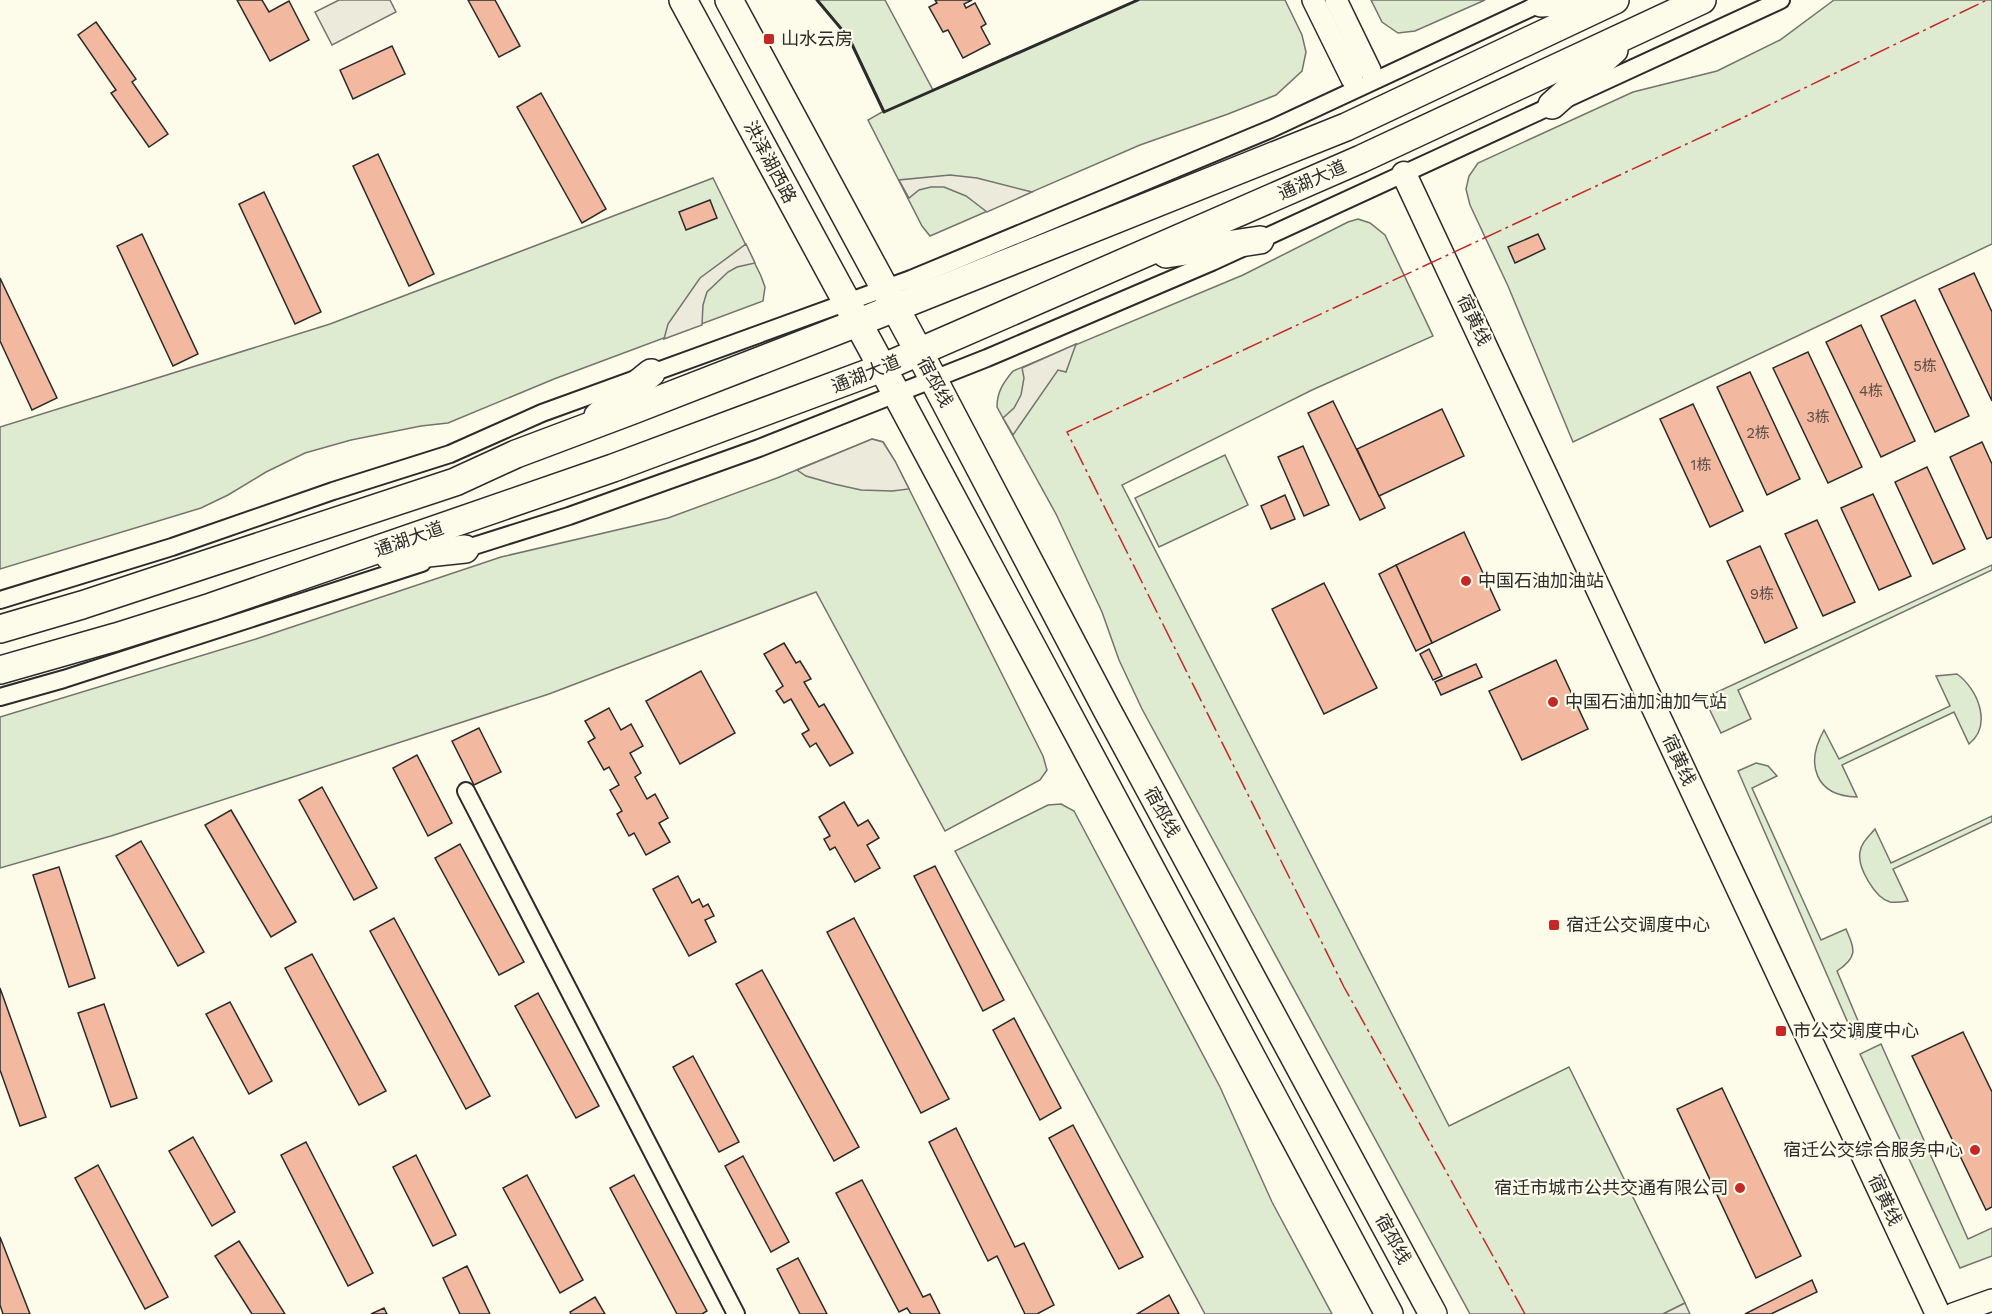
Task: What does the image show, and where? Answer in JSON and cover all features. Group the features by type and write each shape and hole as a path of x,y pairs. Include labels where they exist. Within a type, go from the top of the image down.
{"main road":[{"name":"洪泽湖西路","path":"683,0 851,313"},
{"path":"729,0 890,298"},
{"path":"1545,2 1595,0"},
{"name":"通湖大道","path":"0,629 94,601 455,482 516,453 581,429 851,313 1346,127 1615,0"},
{"name":"通湖大道","path":"0,670 211,607 613,468 882,368 1392,145 1702,0"},
{"path":"1552,105 1636,30"},
{"name":"宿黄线","path":"1404,174 1938,1314"},
{"path":"1132,259 1260,240"},
{"name":"宿邳线","path":"890,298 1106,708 1433,1314"},
{"name":"宿邳线","path":"851,313 1389,1314"},
{"path":"581,429 651,373"},
{"path":"344,561 465,549"}],"street":[{"path":"1313,0 1361,75 1336,0"},
{"path":"0,697 64,679 569,516 759,448 998,354 1212,262 1781,0"},
{"path":"890,298 1271,129 1545,2"},
{"path":"0,600 172,547 333,491 450,454 542,413 651,373 851,313"},
{"path":"466,791 736,1314"},
{"path":"1953,1314 1992,1300"}],"green space":[{"path":"818,0 885,0 933,90 1138,0 1285,0 1302,35 1306,52 1302,71 1276,95 1140,145 930,236 922,226 868,120 884,111 849,38"},
{"path":"1371,0 1485,0 1415,31 1398,33 1382,22"},
{"path":"1834,0 1992,0 1992,244 1573,442 1508,286 1470,205 1466,189 1469,176 1478,163 1633,92 1717,71 1780,40"},
{"path":"713,178 761,276 765,287 763,301 554,379 448,423 351,440 305,453 201,508 0,569 0,427 330,324"},
{"path":"1358,219 1370,223 1385,235 1433,336 1312,390 1122,485 1449,1126 1569,1067 1685,1303 1663,1314 1470,1314 1142,709 1119,660 1102,612 1056,514 997,407 1001,388 1013,371 1243,275"},
{"path":"872,439 883,442 895,461 1043,756 1047,770 1040,780 945,831 816,592 549,694 111,836 0,868 0,717 256,639 501,557 668,518 777,478"},
{"path":"1225,455 1248,505 1159,547 1135,498"},
{"path":"1992,565 1992,570 1738,690 1751,719 1721,733 1704,698"},
{"path":"1957,674 1971,689 1980,708 1980,728 1969,744 1954,712 1842,765 1857,797 1831,791 1823,784 1815,766 1815,755 1824,730 1839,759 1950,706 1936,676"},
{"path":"1756,763 1768,766 1777,776 1752,788 1821,940 1846,929 1851,942 1853,953 1849,961 1837,971 1864,1035 1855,1039 1738,771"},
{"path":"1061,804 1074,811 1220,1087 1272,1202 1332,1314 1205,1314 955,851 1048,805"},
{"path":"1992,816 1992,822 1893,869 1908,901 1890,902 1884,899 1868,881 1861,866 1861,849 1875,829 1891,863"},
{"path":"1881,1044 1968,1239 1992,1228 1992,1256 1960,1268 1860,1054"}],"shaded area":[{"path":"339,0 390,0 396,12 332,45 315,12"},
{"path":"950,175 977,178 1032,192 987,212 966,196 944,187 919,190 909,198 899,180"},
{"path":"746,244 755,263 737,267 728,272 707,292 703,305 702,325 664,339 668,324 700,278"},
{"path":"1076,344 1066,372 1058,370 1013,435 1003,418 1014,408 1021,395 1024,378 1022,368"},
{"path":"872,439 883,442 909,489 861,490 806,476 797,470"},
{"path":"1685,1303 1690,1314 1663,1314"}],"building":[{"path":"237,0 262,0 269,12 289,1 309,40 270,61"},
{"path":"468,0 495,0 520,46 499,57"},
{"path":"935,0 972,0 964,4 966,8 975,3 986,24 981,27 990,44 963,58 948,30 943,32 929,7 937,3"},
{"path":"96,22 136,79 132,82 168,134 149,147 111,93 116,90 78,35"},
{"path":"392,46 405,74 353,99 340,70"},
{"path":"541,93 606,209 582,223 517,107"},
{"path":"378,154 434,274 409,286 353,166"},
{"path":"264,192 321,312 295,324 239,204"},
{"path":"710,200 717,218 686,230 679,212"},
{"path":"142,234 198,354 173,366 117,246"},
{"path":"1538,234 1545,249 1515,263 1508,247"},
{"path":"1974,273 1992,312 1992,401 1939,289"},
{"path":"0,278 57,398 32,410 0,341"},
{"path":"1915,300 1969,416 1935,432 1881,316"},
{"path":"1861,325 1915,441 1881,457 1826,342"},
{"path":"1808,352 1862,467 1828,483 1773,368"},
{"path":"1750,372 1800,479 1767,495 1717,387"},
{"path":"1333,401 1385,508 1360,520 1308,413"},
{"path":"1693,404 1743,511 1710,527 1660,419"},
{"path":"1442,409 1464,456 1379,496 1357,449"},
{"path":"1982,442 1992,464 1992,537 1987,539 1950,457"},
{"path":"1303,446 1329,505 1304,516 1278,457"},
{"path":"1927,467 1965,549 1933,564 1895,482"},
{"path":"1873,494 1911,576 1879,590 1841,508"},
{"path":"1285,495 1295,519 1271,529 1261,506"},
{"path":"1817,520 1855,602 1823,616 1785,534"},
{"path":"1464,532 1500,610 1432,643 1396,565"},
{"path":"1760,546 1797,628 1765,643 1727,561"},
{"path":"1396,565 1432,643 1416,651 1379,574"},
{"path":"1324,583 1377,688 1324,714 1272,609"},
{"path":"784,643 796,663 800,661 811,679 804,682 819,707 824,704 853,753 830,766 816,743 810,747 802,734 809,730 791,699 784,703 776,691 783,686 764,654"},
{"path":"1429,649 1442,676 1433,680 1420,654"},
{"path":"1556,660 1588,729 1522,760 1489,691"},
{"path":"1476,664 1482,677 1441,695 1435,682"},
{"path":"701,671 735,733 680,764 646,701"},
{"path":"609,708 621,730 631,724 643,746 630,753 641,773 635,777 647,799 655,794 668,818 659,823 670,842 646,855 634,833 629,836 617,814 622,811 610,790 619,785 609,767 604,770 588,742 595,738 585,721"},
{"path":"479,728 501,772 474,785 452,741"},
{"path":"417,755 452,823 428,836 393,768"},
{"path":"322,787 377,888 354,900 299,800"},
{"path":"844,802 858,826 868,820 879,838 867,845 880,868 855,882 835,847 830,850 824,839 830,836 819,817"},
{"path":"231,810 296,922 271,937 205,825"},
{"path":"141,841 204,952 178,966 116,856"},
{"path":"460,844 524,962 499,975 435,858"},
{"path":"935,866 1004,1000 983,1011 914,876"},
{"path":"59,867 95,978 69,987 33,875"},
{"path":"678,876 692,903 699,899 703,907 708,904 714,916 705,920 716,942 689,956 653,889"},
{"path":"394,918 490,1096 466,1109 370,931"},
{"path":"854,918 949,1099 921,1113 827,932"},
{"path":"312,954 386,1091 359,1105 285,968"},
{"path":"762,970 859,1147 834,1161 736,984"},
{"path":"0,988 46,1117 20,1126 0,1070"},
{"path":"538,993 599,1106 576,1118 515,1006"},
{"path":"230,1002 272,1081 249,1094 206,1014"},
{"path":"104,1004 137,1098 111,1107 78,1013"},
{"path":"1014,1018 1061,1108 1040,1120 993,1030"},
{"name":"宿迁公交综合服务中心","path":"1963,1032 1992,1092 1992,1207 1986,1210 1912,1056"},
{"path":"693,1056 739,1142 719,1152 673,1067"},
{"path":"1722,1088 1801,1256 1756,1278 1677,1109"},
{"path":"1073,1125 1143,1257 1119,1269 1049,1138"},
{"path":"956,1128 1015,1247 1024,1243 1054,1305 1037,1314 1025,1314 997,1256 988,1261 929,1142"},
{"path":"193,1137 235,1212 212,1226 169,1151"},
{"path":"306,1142 373,1273 348,1286 281,1155"},
{"path":"416,1155 456,1235 433,1246 393,1167"},
{"path":"743,1156 789,1242 771,1252 725,1166"},
{"path":"98,1165 168,1297 145,1309 75,1178"},
{"path":"527,1175 583,1280 560,1293 503,1188"},
{"path":"634,1175 707,1311 702,1314 677,1314 610,1188"},
{"path":"862,1180 923,1297 930,1294 940,1314 911,1314 907,1308 899,1312 836,1193"},
{"path":"0,1237 30,1314 3,1314 0,1305"},
{"path":"239,1241 285,1314 252,1314 215,1256"},
{"path":"798,1258 827,1314 800,1314 777,1269"},
{"path":"467,1266 490,1314 460,1314 443,1278"},
{"path":"1812,1280 1817,1292 1771,1314 1745,1314"},
{"path":"1169,1295 1179,1314 1137,1314"},
{"path":"595,1297 605,1314 571,1314 570,1312"},
{"path":"384,1308 387,1314 371,1314"}],"wall":[{"path":"817,0 849,38 884,112 1138,0"}],"power":[{"path":"1525,1314 1344,987 1067,432 1736,121 1987,0"}],"place":[{"name":"山水云房","path":"769,39"},
{"name":"中国石油加油站","path":"1466,581"},
{"name":"中国石油加油加气站","path":"1553,702"},
{"name":"宿迁公交调度中心","path":"1554,925"},
{"name":"市公交调度中心","path":"1781,1031"},
{"name":"宿迁公交综合服务中心","path":"1975,1150"},
{"name":"宿迁市城市公共交通有限公司","path":"1740,1188"}]}
